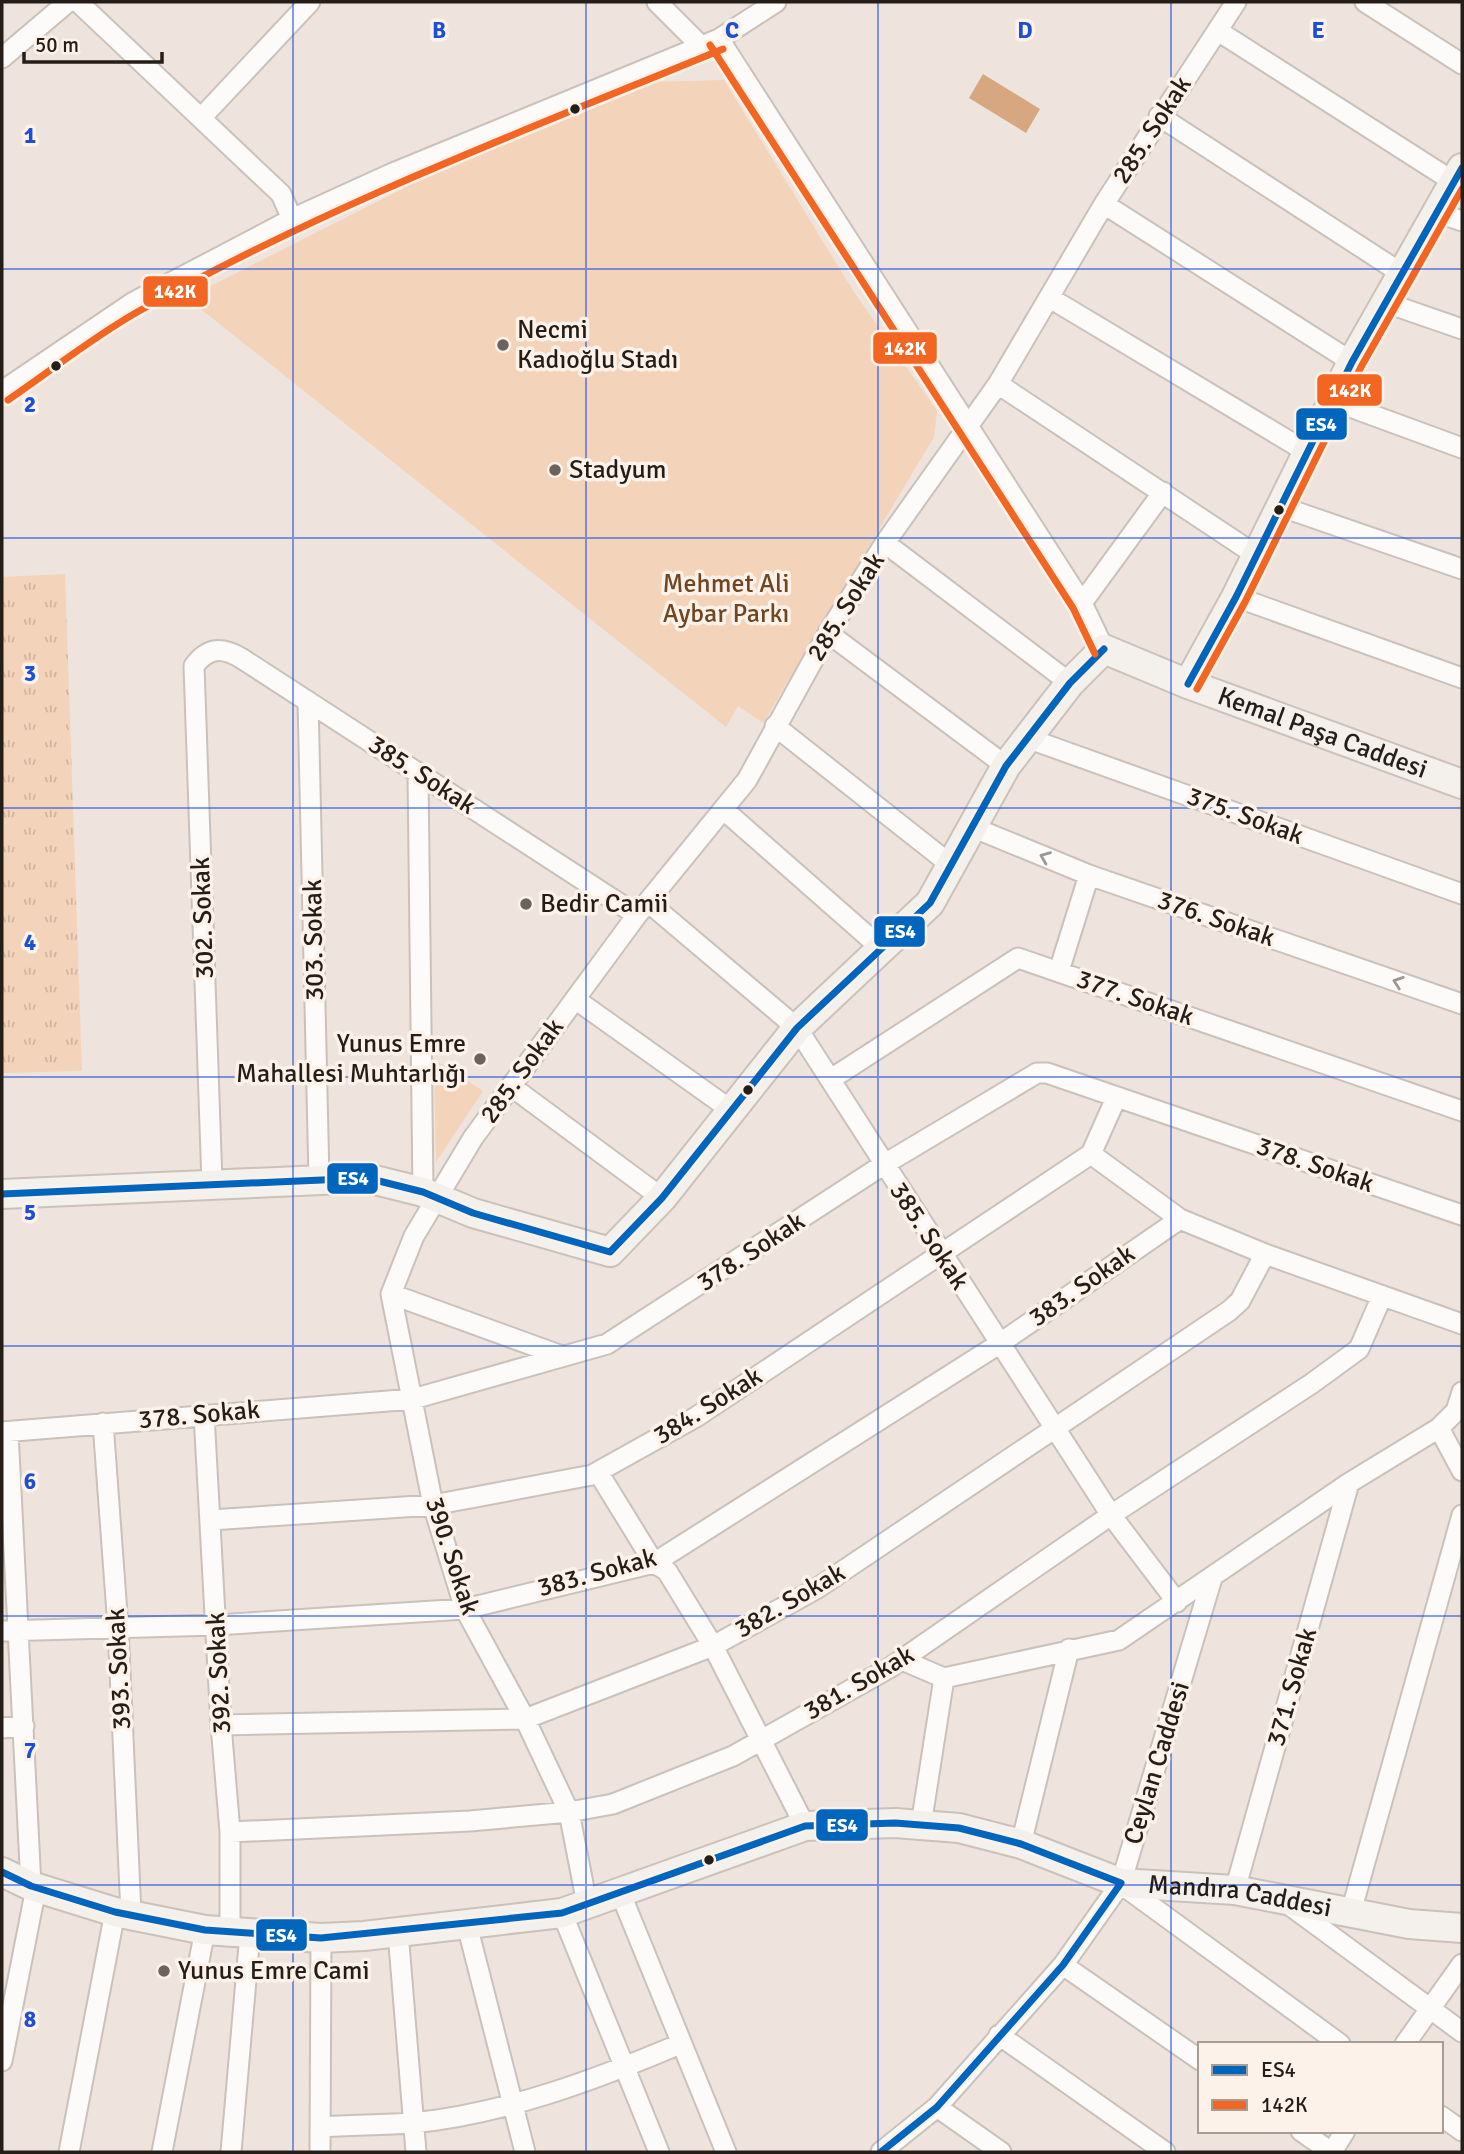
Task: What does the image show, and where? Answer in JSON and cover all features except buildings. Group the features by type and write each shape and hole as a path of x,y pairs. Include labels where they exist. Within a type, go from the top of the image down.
{"street":[{"path":"2,58 68,2"},
{"path":"78,2 281,194 292,219"},
{"path":"202,117 310,2"},
{"path":"2,1194 367,1178 429,1195 473,1213 610,1252 662,1198 797,1028 930,904 1006,766 1070,683 1104,649 1082,603 970,428 711,43 657,2"},
{"path":"2,391 132,303 292,219 393,173 711,43 776,2"},
{"name":"285. Sokak","path":"429,1195 643,908 747,780 828,633 885,543 970,428 1104,204 1236,2"},
{"path":"1365,2 1462,64"},
{"path":"1188,684 1236,597 1384,302 1401,272 1449,216 1458,175 1218,31"},
{"path":"1159,116 1401,272"},
{"path":"1104,204 1352,362"},
{"path":"1050,298 1307,452"},
{"path":"1384,302 1462,329"},
{"path":"998,384 1255,555"},
{"path":"1334,401 1462,447"},
{"path":"1082,603 1163,492"},
{"path":"1282,507 1462,569"},
{"path":"885,543 1070,683"},
{"path":"1236,597 1462,678"},
{"path":"828,633 1006,766"},
{"name":"Kemal Paşa Caddesi","path":"1104,649 1188,684 1462,784"},
{"name":"385. Sokak","path":"202,655 213,650 227,650 418,773 643,908 797,1028 1111,1516 1177,1602"},
{"name":"302. Sokak","path":"202,655 194,666 212,1183"},
{"name":"303. Sokak","path":"308,701 319,1180"},
{"path":"775,726 951,865"},
{"name":"375. Sokak","path":"1027,738 1462,894"},
{"path":"418,773 429,1195 391,1294 562,1356"},
{"path":"724,810 881,948"},
{"name":"376. Sokak","path":"972,827 1088,874 1462,1004"},
{"path":"1059,971 1088,874"},
{"name":"377. Sokak","path":"831,1079 1018,958 1462,1111"},
{"path":"575,999 731,1110"},
{"name":"378. Sokak","path":"5,1432 413,1399 607,1344 883,1165 1037,1073 1047,1073 1462,1215"},
{"path":"512,1087 662,1198"},
{"path":"1116,1098 1091,1154 1180,1219 1265,1254 1462,1324"},
{"name":"384. Sokak","path":"211,1520 433,1505 598,1472 696,1417 1091,1154"},
{"name":"383. Sokak","path":"10,1630 216,1625 465,1609 654,1563 999,1344 1180,1219"},
{"name":"382. Sokak","path":"221,1725 525,1719 713,1646 816,1588 1229,1311 1240,1301 1265,1254"},
{"name":"390. Sokak","path":"391,1294 433,1505 465,1609 525,1719 569,1812 574,1908 624,2067 659,2152"},
{"name":"381. Sokak","path":"230,1832 470,1822 569,1812 613,1804 733,1756 901,1660 1111,1516 1311,1384 1359,1349 1382,1296"},
{"path":"901,1660 944,1678 1119,1640 1349,1483 1439,1428 1456,1410 1462,1392"},
{"name":"392. Sokak","path":"204,1414 221,1725 230,1832 228,1932"},
{"name":"393. Sokak","path":"69,2152 123,1913 118,1627 103,1423"},
{"path":"1439,1428 1462,1471"},
{"path":"2,2061 34,1887 24,1726 10,1630 5,1432"},
{"path":"598,1472 654,1563 667,1571 713,1646 805,1826"},
{"name":"371. Sokak","path":"1235,1890 1349,1483"},
{"path":"1351,1912 1462,1514"},
{"name":"Ceylan Caddesi","path":"881,2152 937,2107 1063,1965 1121,1883 1212,1578"},
{"path":"1021,1844 1069,1649"},
{"path":"920,1825 944,1678"},
{"path":"2,1728 24,1726"},
{"name":"Mandıra Caddesi","path":"2,1872 34,1887 123,1913 228,1932 321,1938 467,1925 574,1908 805,1826 920,1825 959,1829 1021,1844 1121,1883 1235,1890 1409,1924 1461,1925"},
{"path":"1121,1883 1337,2042"},
{"path":"620,1892 726,2152"},
{"path":"1280,1898 1462,2032"},
{"path":"467,1925 525,2152"},
{"path":"162,2152 228,1932"},
{"path":"228,1932 231,2152"},
{"path":"397,1933 416,2152"},
{"path":"320,2152 321,1938"},
{"path":"1063,1965 1198,2059"},
{"path":"1407,2042 1461,1970"},
{"path":"999,2035 1165,2152"},
{"path":"320,2127 414,2123 514,2104 624,2067 680,2044"},
{"path":"937,2107 1001,2152"},
{"path":"1443,2117 1462,2131"},
{"path":"1304,2133 1331,2152 1344,2133"}],"green space":[{"name":"Stadyum","path":"724,80 852,289 937,411 934,437 763,723 738,706 726,727 187,298 408,186 650,82"},
{"path":"65,574 82,1071 2,1073 2,577"},
{"path":"434,1059 483,1091 436,1162"}],"shaded area":[{"path":"983,74 1040,109 1026,133 969,98"}],"transit line":[{"name":"142K","path":"710,45 1073,608 1095,654"},
{"name":"142K","path":"8,400 122,321 281,237 427,171 723,49"},
{"name":"ES4","path":"1188,684 1236,597 1352,362 1462,168"},
{"name":"142K","path":"1197,689 1245,602 1361,367 1462,189"},
{"name":"ES4","path":"2,1194 367,1178 423,1192 473,1213 610,1252 662,1198 797,1028 930,903 1006,766 1070,683 1104,649"},
{"name":"ES4","path":"2,1872 31,1886 115,1912 205,1930 321,1938 562,1913 805,1826 895,1823 959,1828 1021,1844 1121,1883"},
{"name":"ES4","path":"881,2152 937,2107 1063,1965 1121,1883"}],"place":[{"name":"Necmi Kadıoğlu Stadı","path":"503,345"},
{"name":"Stadyum","path":"555,470"},
{"name":"Bedir Camii","path":"526,904"},
{"name":"Yunus Emre Mahallesi Muhtarlığı","path":"480,1059"},
{"name":"Yunus Emre Cami","path":"164,1971"}],"park label":[{"name":"Mehmet Ali Aybar Parkı","path":"726,599"}]}
